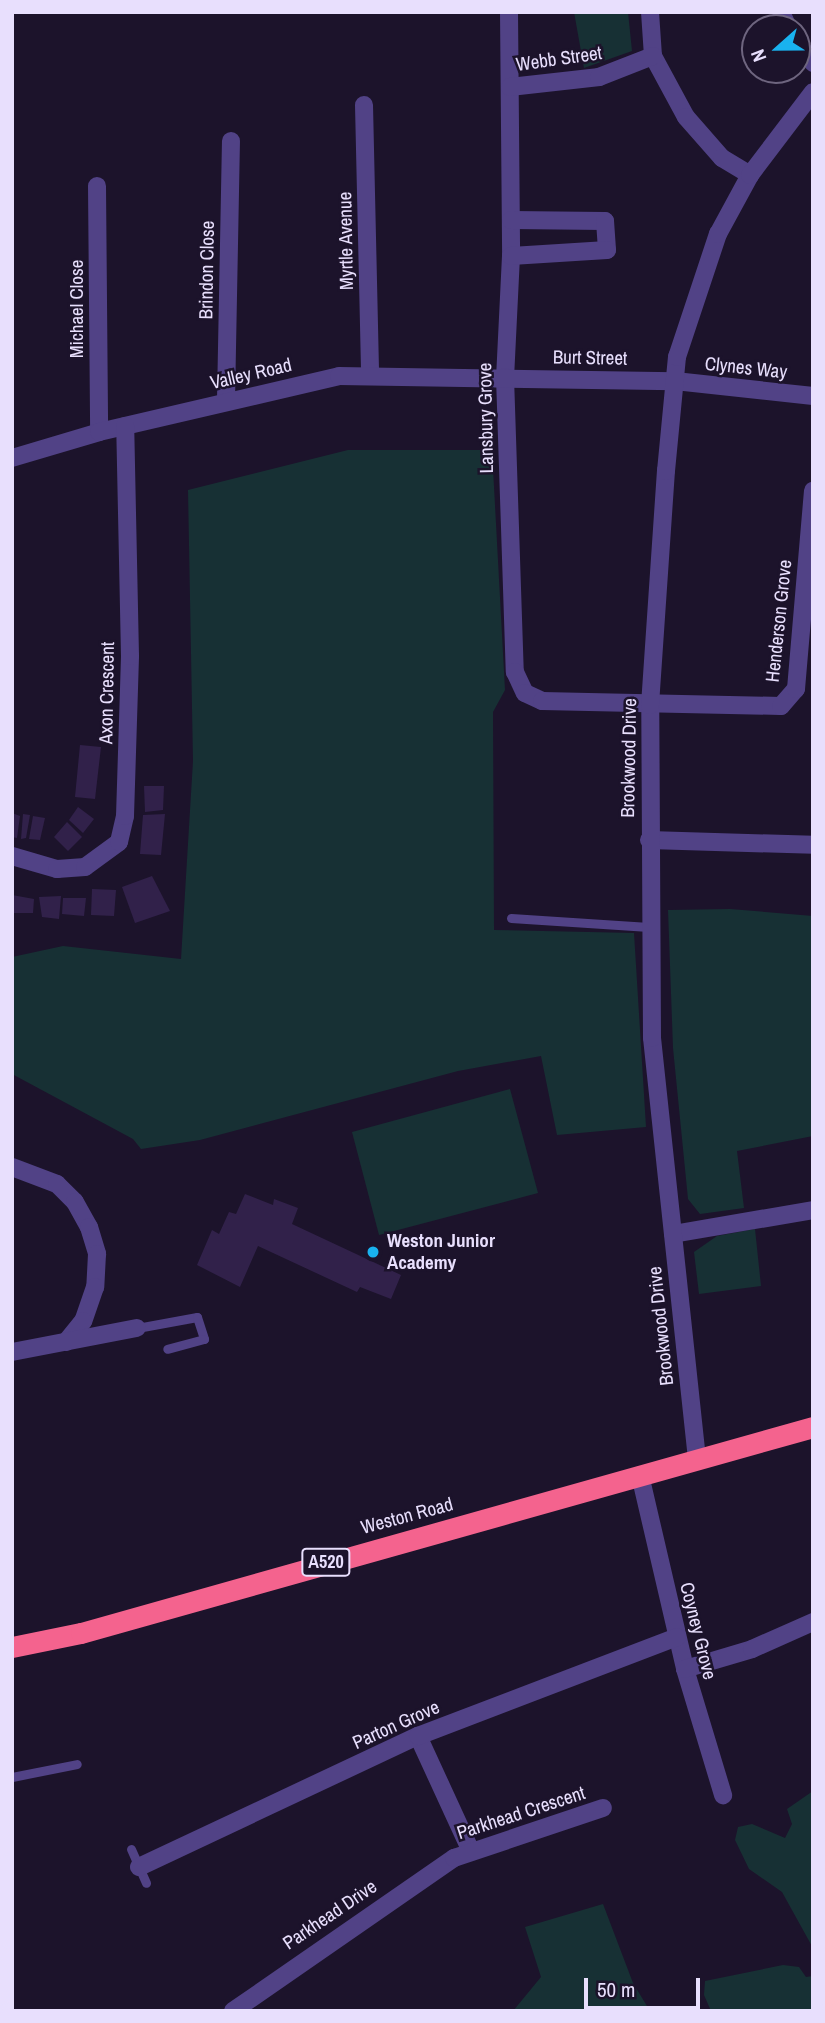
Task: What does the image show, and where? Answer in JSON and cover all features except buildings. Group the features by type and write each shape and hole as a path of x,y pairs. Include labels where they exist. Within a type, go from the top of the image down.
{"highway":[{"name":"Weston Road","path":"12,1647 81,1633 813,1427"}],"street":[{"name":"Lansbury Grove","path":"509,12 511,256 505,377 515,672 525,693 542,701 650,705"},
{"path":"650,12 653,56 703,139 722,159 750,174"},
{"name":"Webb Street","path":"510,87 599,77 653,56"},
{"name":"Brookwood Drive","path":"697,1460 652,1038 649,927 650,705 675,381 691,306 718,234 750,174 813,92"},
{"name":"Myrtle Avenue","path":"364,105 370,376"},
{"name":"Brindon Close","path":"226,400 231,141"},
{"name":"Michael Close","path":"97,186 99,432"},
{"path":"510,220 605,221 607,250 511,256"},
{"name":"Valley Road","path":"12,458 99,432 226,400 339,376 505,377"},
{"name":"Burt Street","path":"505,377 675,381"},
{"name":"Clynes Way","path":"675,381 813,396"},
{"name":"Axon Crescent","path":"12,856 57,869 85,867 119,842 125,816 130,656 125,426"},
{"name":"Henderson Grove","path":"650,705 781,706 796,689 813,491"},
{"path":"649,840 813,845"},
{"path":"12,1167 57,1184 75,1202 89,1227 97,1254 95,1287 83,1321 66,1342"},
{"path":"673,1234 813,1210"},
{"path":"12,1352 137,1328"},
{"name":"Coyney Grove","path":"640,1475 685,1669 723,1795"},
{"path":"685,1669 752,1648 813,1622"},
{"name":"Parton Grove","path":"143,1875 418,1736 677,1637"},
{"path":"418,1736 462,1854"},
{"name":"Parkhead Crescent","path":"462,1854 603,1808"},
{"name":"Parkhead Drive","path":"233,2011 462,1854"}],"lane":[{"path":"511,918 649,927"},
{"path":"137,1328 197,1317 204,1339 167,1349"},
{"path":"12,1777 77,1764"},
{"path":"131,1849 143,1875"}],"green space":[{"path":"574,12 628,12 632,51 584,68"},
{"path":"348,450 492,450 505,690 493,712 494,930 634,933 646,1127 557,1135 541,1056 458,1071 200,1140 141,1149 133,1139 12,1074 12,957 63,946 181,959 193,761 188,490"},
{"path":"730,909 813,916 813,1136 737,1151 744,1208 700,1214 688,1199 673,1048 668,910"},
{"path":"510,1089 538,1193 379,1235 352,1132"},
{"path":"755,1229 761,1286 699,1294 694,1252 717,1236"},
{"path":"813,1791 813,1948 782,1892 749,1869 735,1840 738,1827 752,1824 785,1838 792,1824 787,1809"},
{"path":"603,1904 633,1983 650,2011 513,2011 541,1977 525,1927"},
{"path":"783,1965 799,1967 806,1977 813,1976 813,2011 711,2011 704,1995 705,1981"}],"place":[{"name":"Weston Junior Academy","path":"373,1252"}]}
